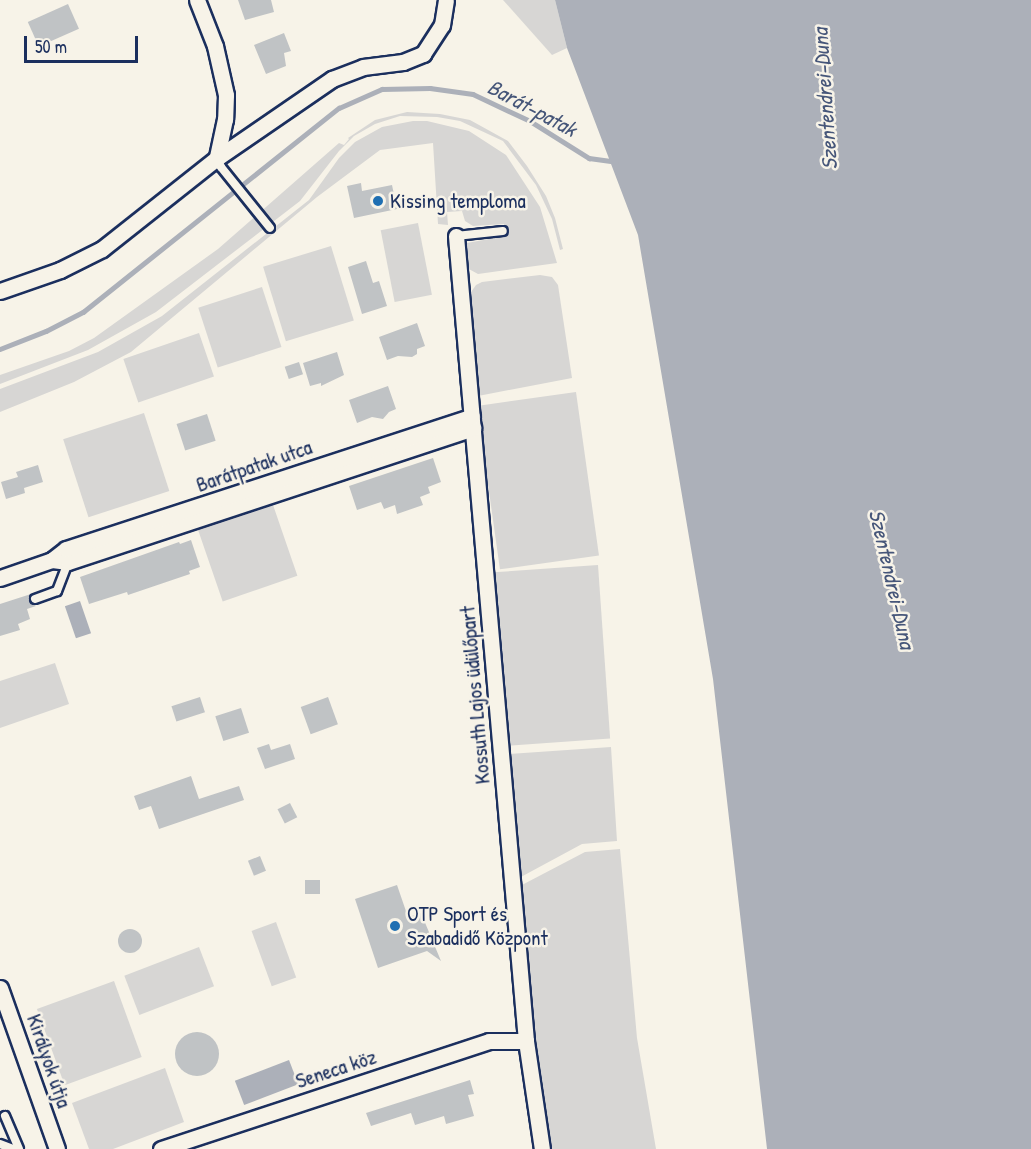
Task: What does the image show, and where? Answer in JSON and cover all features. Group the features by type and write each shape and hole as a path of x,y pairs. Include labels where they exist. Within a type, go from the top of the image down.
{"street":[{"path":"197,0 215,46 226,94 225,119 218,158"},
{"path":"0,291 60,270 102,249 218,158 332,79 363,67 414,59 431,45 442,25 446,0"},
{"name":"Kossuth Lajos üdülőpart","path":"456,236 526,1041 542,1149"},
{"name":"Barátpatak utca","path":"52,560 68,562 472,422"},
{"name":"Barátpatak utca","path":"0,578 52,560 66,549 371,456"},
{"name":"Királyok útja","path":"0,988 57,1149"},
{"name":"Seneca köz","path":"161,1149 489,1041 526,1041"}],"lane":[{"path":"218,158 234,183 270,228"},
{"path":"456,236 503,231"},
{"path":"35,599 57,591 68,562"},
{"path":"5,1116 19,1149"},
{"path":"0,1144 14,1149"}],"shaded area":[{"path":"503,0 555,0 567,48 552,55"},
{"path":"407,112 440,114 470,120 508,141 546,196 555,218 563,249 560,250 552,219 536,185 503,141 460,121 437,117 400,116 375,124 354,136 339,151 300,201 156,312 88,350 0,384 0,375 69,351 94,338 218,249 339,143 344,145 348,138 375,120"},
{"path":"413,121 427,121 469,131 506,155 540,207 557,263 478,274 467,268 461,254 467,243 505,236 504,224 473,226 465,221 462,211 447,212 448,225 438,224 433,143 380,150 317,197 131,352 74,382 0,412 0,389 98,352 162,316 309,200 339,158 355,142 382,127"},
{"path":"418,223 432,295 395,302 381,230"},
{"path":"331,246 354,321 286,341 263,267"},
{"path":"540,275 552,277 558,285 572,378 478,396 469,295 476,285 482,282"},
{"path":"262,287 281,347 218,368 198,308"},
{"path":"199,333 214,376 138,403 123,359"},
{"path":"576,392 599,555 500,569 477,406"},
{"path":"144,413 169,491 88,517 63,439"},
{"path":"272,502 297,576 223,601 197,528"},
{"path":"598,565 610,739 505,746 493,572"},
{"path":"55,663 69,704 0,728 0,681"},
{"path":"611,747 617,841 582,844 519,878 509,754"},
{"path":"620,849 637,1038 656,1149 547,1149 533,1045 520,886 585,852"},
{"path":"276,922 296,977 272,986 252,931"},
{"path":"199,947 214,986 139,1015 124,976"},
{"path":"114,981 142,1057 65,1085 37,1009"},
{"path":"165,1068 184,1122 113,1149 89,1149 72,1103"}],"water":[{"name":"Szentendrei-Duna","path":"555,0 1031,0 1031,1149 767,1149 713,679 638,235 567,48"},
{"path":"80,601 91,633 76,638 65,606"},
{"path":"289,1060 298,1084 244,1105 235,1081"}],"building":[{"path":"238,0 271,0 274,12 245,20"},
{"path":"68,4 79,29 39,47 28,22"},
{"path":"284,33 291,51 284,53 286,66 266,74 254,45"},
{"path":"361,183 362,191 392,185 397,209 354,218 347,186"},
{"path":"366,261 373,283 379,281 387,306 362,314 348,267"},
{"path":"417,323 425,346 417,349 417,354 412,357 398,356 387,360 379,337"},
{"path":"337,352 344,375 321,386 321,383 310,386 303,363"},
{"path":"299,362 303,374 289,379 285,367"},
{"path":"388,386 396,409 389,412 383,419 372,417 357,423 349,400"},
{"path":"207,414 216,441 185,451 177,424"},
{"path":"433,458 441,482 428,487 430,493 420,497 423,505 397,514 395,505 384,509 381,502 357,510 349,486"},
{"path":"38,465 43,482 24,488 25,493 6,499 1,482 18,477 16,472"},
{"path":"191,540 200,567 189,571 190,574 128,595 127,592 89,604 80,577 179,542 180,544"},
{"path":"31,594 29,600 36,606 27,609 30,619 18,624 20,630 0,636 0,604"},
{"path":"200,697 205,712 176,721 171,706"},
{"path":"328,697 338,724 311,734 301,707"},
{"path":"241,708 249,733 223,741 215,716"},
{"path":"269,744 271,750 290,744 295,759 265,769 257,748"},
{"path":"191,776 199,799 239,786 244,800 159,829 151,806 139,810 134,796"},
{"path":"290,803 297,817 285,824 278,809"},
{"path":"260,856 266,871 254,876 248,861"},
{"path":"305,880 320,880 320,894 305,894"},
{"name":"OTP Sport és Szabadidő Központ","path":"397,885 408,917 421,913 441,961 427,951 378,968 355,899"},
{"path":"130,929 138,933 142,941 138,949 130,953 122,949 118,941 122,933"},
{"path":"197,1032 212,1039 219,1054 212,1069 197,1076 182,1069 175,1054 182,1039"},
{"path":"470,1080 474,1094 468,1095 474,1116 446,1124 444,1116 415,1125 411,1113 371,1126 366,1113"}],"waterway":[{"name":"Barát-patak","path":"0,349 46,331 83,312 339,108 382,89 430,88 473,94 530,121 589,158 616,162"}],"place":[{"name":"Kissing temploma","path":"378,201"},
{"name":"OTP Sport és Szabadidő Központ","path":"395,926"}]}
